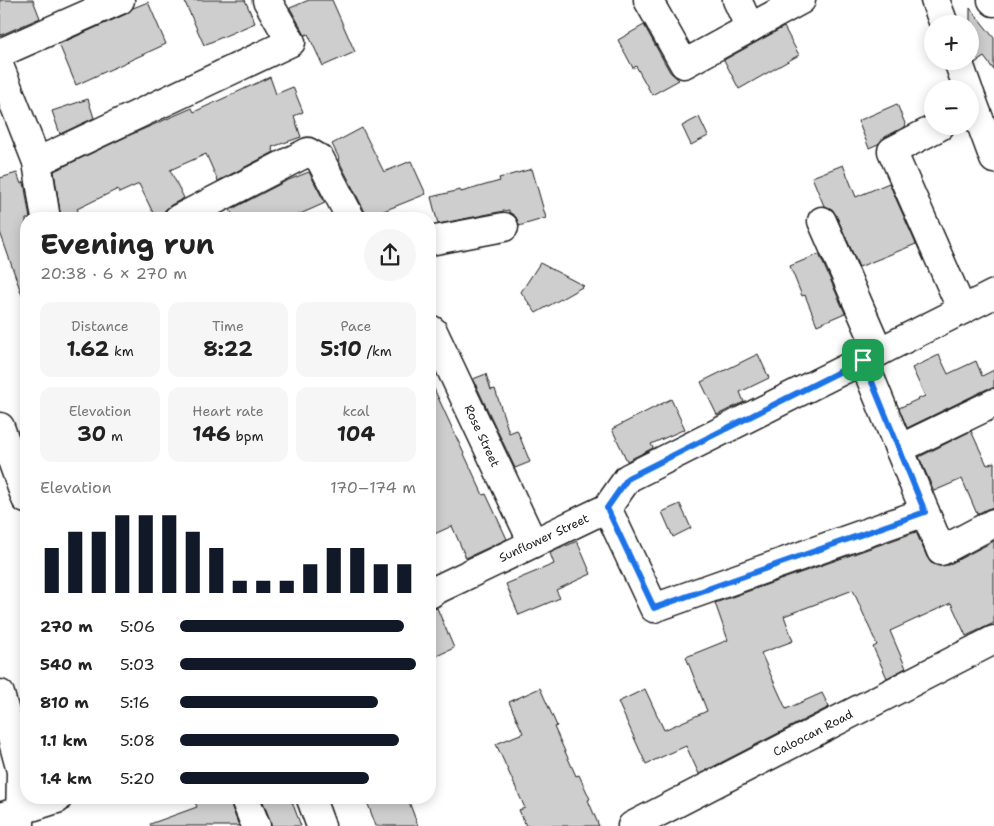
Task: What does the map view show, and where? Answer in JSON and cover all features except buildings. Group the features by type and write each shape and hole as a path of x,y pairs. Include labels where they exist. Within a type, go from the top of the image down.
{"street":[{"path":"0,53 120,0"},
{"path":"37,162 291,42 267,0"},
{"path":"648,0 684,64 801,0"},
{"path":"737,0 750,28"},
{"path":"936,0 941,15"},
{"path":"0,68 37,162 45,212"},
{"path":"979,121 994,159"},
{"path":"924,134 892,151 962,310"},
{"path":"192,212 308,152 320,159 347,212"},
{"path":"822,221 871,356 899,449 941,551 994,523"},
{"path":"436,240 504,227"},
{"name":"Sunflower Street","path":"436,584 533,543 607,508 628,478 994,294"},
{"name":"Rose Street","path":"436,338 533,543"},
{"path":"899,449 994,403"},
{"path":"0,427 20,482"},
{"path":"607,508 654,608 925,512"},
{"name":"Caloocan Road","path":"632,826 994,640"},
{"path":"0,694 20,767"},
{"path":"13,818 20,777"},
{"path":"13,818 45,804"},
{"path":"247,804 256,826"},
{"path":"313,804 321,826"}],"route":[{"path":"863,360 925,512 654,608 607,508 628,478 863,360"}]}
